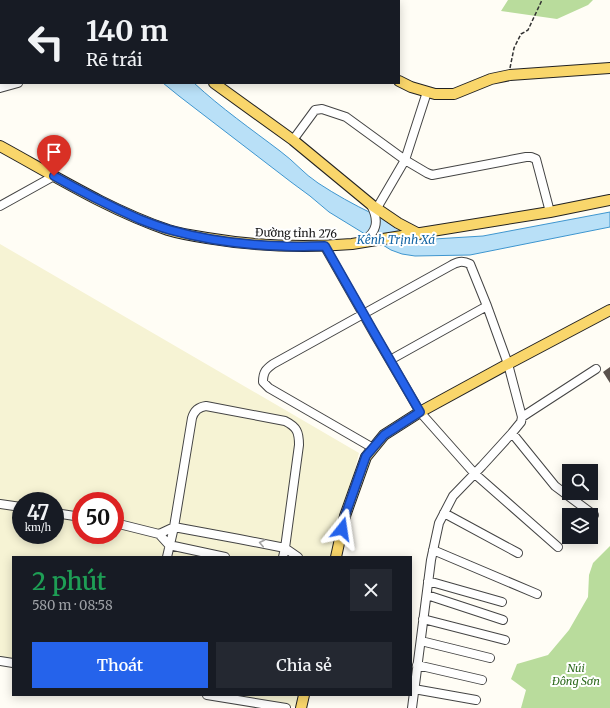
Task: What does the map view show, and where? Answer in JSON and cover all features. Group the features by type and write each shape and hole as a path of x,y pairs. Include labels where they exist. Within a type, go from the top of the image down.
{"main road":[{"path":"400,82 426,92 435,94 454,94 491,79 509,76 610,68"},
{"path":"215,84 293,140 374,206 398,223 419,234"},
{"name":"Đường tỉnh 276","path":"0,146 114,208 150,223 191,235 242,244 325,246 361,243 550,212 610,200"},
{"path":"336,556 345,516 366,456 384,435 420,412 610,310"},
{"path":"301,708 304,696"}],"street":[{"path":"0,88 14,84"},
{"path":"361,243 368,238 376,225 374,206 405,160 426,92"},
{"path":"293,140 315,110 322,108 346,117 405,160 432,175 526,156 531,157 536,159 550,212"},
{"path":"0,206 54,176"},
{"path":"325,246 420,412 475,474 558,547"},
{"path":"373,448 269,388 263,382 263,375 267,368 273,364 460,261 470,264 508,364 522,417 521,422 512,433 453,496 439,523 428,581 412,708"},
{"path":"390,360 487,306"},
{"path":"522,417 596,370"},
{"path":"167,556 174,527 192,418 199,407 206,406 269,417 285,421 296,428 299,445 283,556"},
{"path":"512,433 554,486 584,508"},
{"path":"0,504 12,506"},
{"path":"444,514 518,553"},
{"path":"124,525 160,534 169,545 221,556"},
{"path":"160,534 174,527 239,538 285,548 297,556"},
{"path":"433,550 537,594"},
{"path":"428,581 502,602"},
{"path":"426,595 503,620"},
{"path":"423,619 505,640"},
{"path":"420,641 490,658"},
{"path":"0,661 12,663"},
{"path":"417,665 482,680"},
{"path":"414,689 476,700"},
{"path":"213,696 286,708"}],"path":[{"path":"509,76 514,48 521,34 528,30 542,0"}],"shaded area":[{"path":"0,244 359,453 333,556 12,556 12,659 0,657"},
{"path":"233,696 299,696 296,707"}],"green space":[{"path":"508,0 593,0 588,5 557,19 501,11"},
{"name":"Núi Đông Sơn","path":"610,546 610,708 521,708 526,690 511,679 517,664 548,655 569,630 588,597 589,575 593,563"}],"water":[{"name":"Kênh Trịnh Xá","path":"164,84 195,84 225,110 285,155 318,183 372,214 430,238 483,236 610,212 610,227 470,255 415,256 402,254 391,250 329,212"}],"building":[{"path":"610,367 610,383 603,372"}],"route":[{"path":"54,176 114,208 170,230 242,244 325,246 420,412 384,435 366,456 345,516 342,529"}]}
